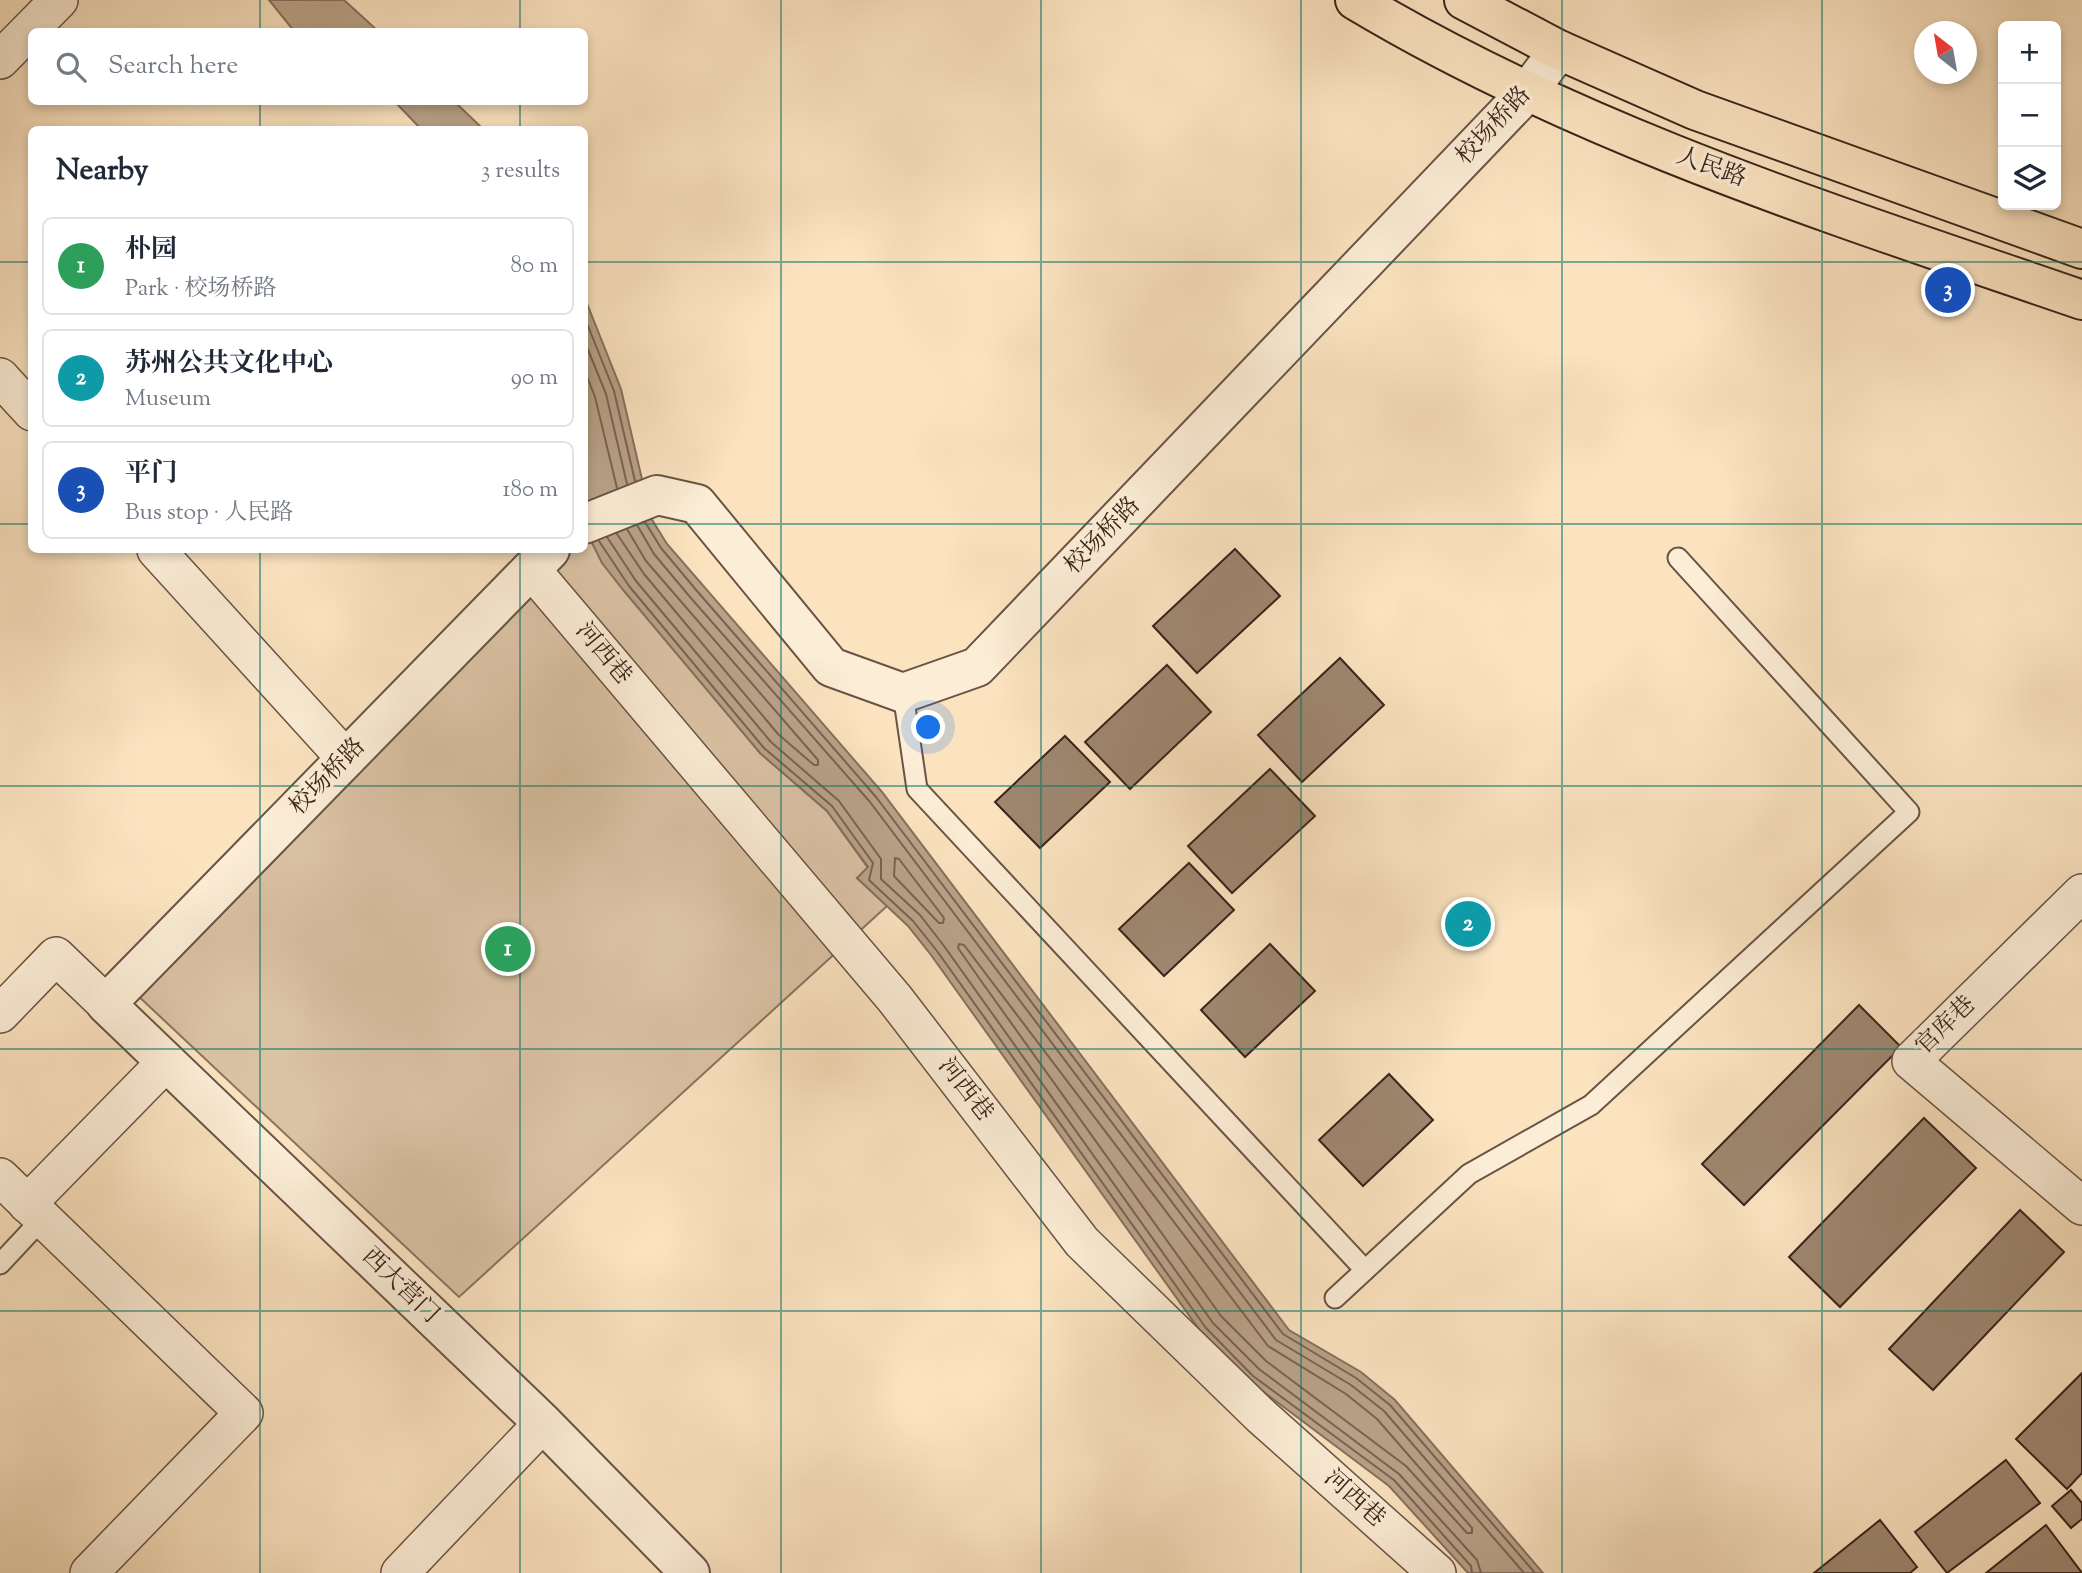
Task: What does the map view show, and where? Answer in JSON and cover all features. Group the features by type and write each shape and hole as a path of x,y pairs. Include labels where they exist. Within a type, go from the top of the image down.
{"main road":[{"name":"人民路","path":"1355,0 1399,26 1659,149 1838,216 2082,300"},
{"name":"人民路","path":"1464,0 1559,50 1695,110 2082,249"}],"street":[{"path":"31,28 59,0"},
{"path":"0,60 28,32"},
{"name":"校场桥路","path":"903,693 977,667 1530,90 1559,50"},
{"path":"0,377 28,408"},
{"path":"588,522 657,495 697,504 831,667 903,693"},
{"path":"159,553 346,759"},
{"name":"校场桥路","path":"106,1004 540,559"},
{"name":"河西巷","path":"540,559 895,999 1082,1242 1261,1416 1437,1573"},
{"name":"官库巷","path":"2082,893 1911,1061 2082,1206"},
{"path":"0,1014 56,956 106,1004"},
{"name":"西大营门","path":"106,1004 543,1423 690,1573"},
{"path":"35,1211 166,1062"},
{"path":"0,1177 244,1413 89,1573"},
{"path":"400,1573 543,1423"}],"lane":[{"path":"1335,1298 1469,1174 1591,1105 1909,812 1678,558"},
{"path":"903,693 918,789 1365,1270"},
{"path":"0,1264 35,1211"}],"shaded area":[{"path":"588,536 760,753 827,811 868,868 857,878 887,906 459,1297 135,993 565,553 588,553"}],"water":[{"path":"269,0 344,0 375,28 292,28"},
{"path":"398,105 458,105 480,126 418,126"},
{"path":"588,306 621,389 651,518 667,544 882,792 1289,1330 1361,1372 1395,1400 1543,1573 1468,1573 1389,1486 1249,1381 1201,1332 931,955 908,926 857,878 868,867 827,811 760,753 602,563 588,535"}],"building":[{"path":"1235,549 1280,596 1197,673 1153,626"},
{"path":"1340,658 1384,705 1302,782 1258,735"},
{"path":"1167,665 1211,712 1130,789 1085,742"},
{"path":"1065,736 1110,782 1040,848 995,802"},
{"path":"1270,769 1315,816 1232,893 1188,846"},
{"path":"1189,863 1234,910 1164,976 1119,929"},
{"path":"1270,944 1315,991 1245,1057 1201,1010"},
{"path":"1859,1005 1901,1047 1744,1205 1702,1164"},
{"path":"1389,1074 1433,1120 1363,1186 1319,1140"},
{"path":"1924,1118 1976,1168 1840,1307 1789,1257"},
{"path":"2020,1210 2064,1252 1933,1390 1889,1349"},
{"path":"2082,1373 2082,1473 2067,1489 2016,1439"},
{"path":"2006,1460 2040,1503 1947,1573 1915,1532"},
{"path":"2071,1490 2082,1503 2082,1519 2071,1528 2052,1506"},
{"path":"1880,1520 1917,1567 1910,1573 1814,1573"},
{"path":"2046,1525 2082,1573 1986,1573"}],"place":[{"name":"平门","path":"1948,290"},
{"name":"苏州公共文化中心","path":"1468,924"},
{"name":"朴园","path":"508,949"}]}
